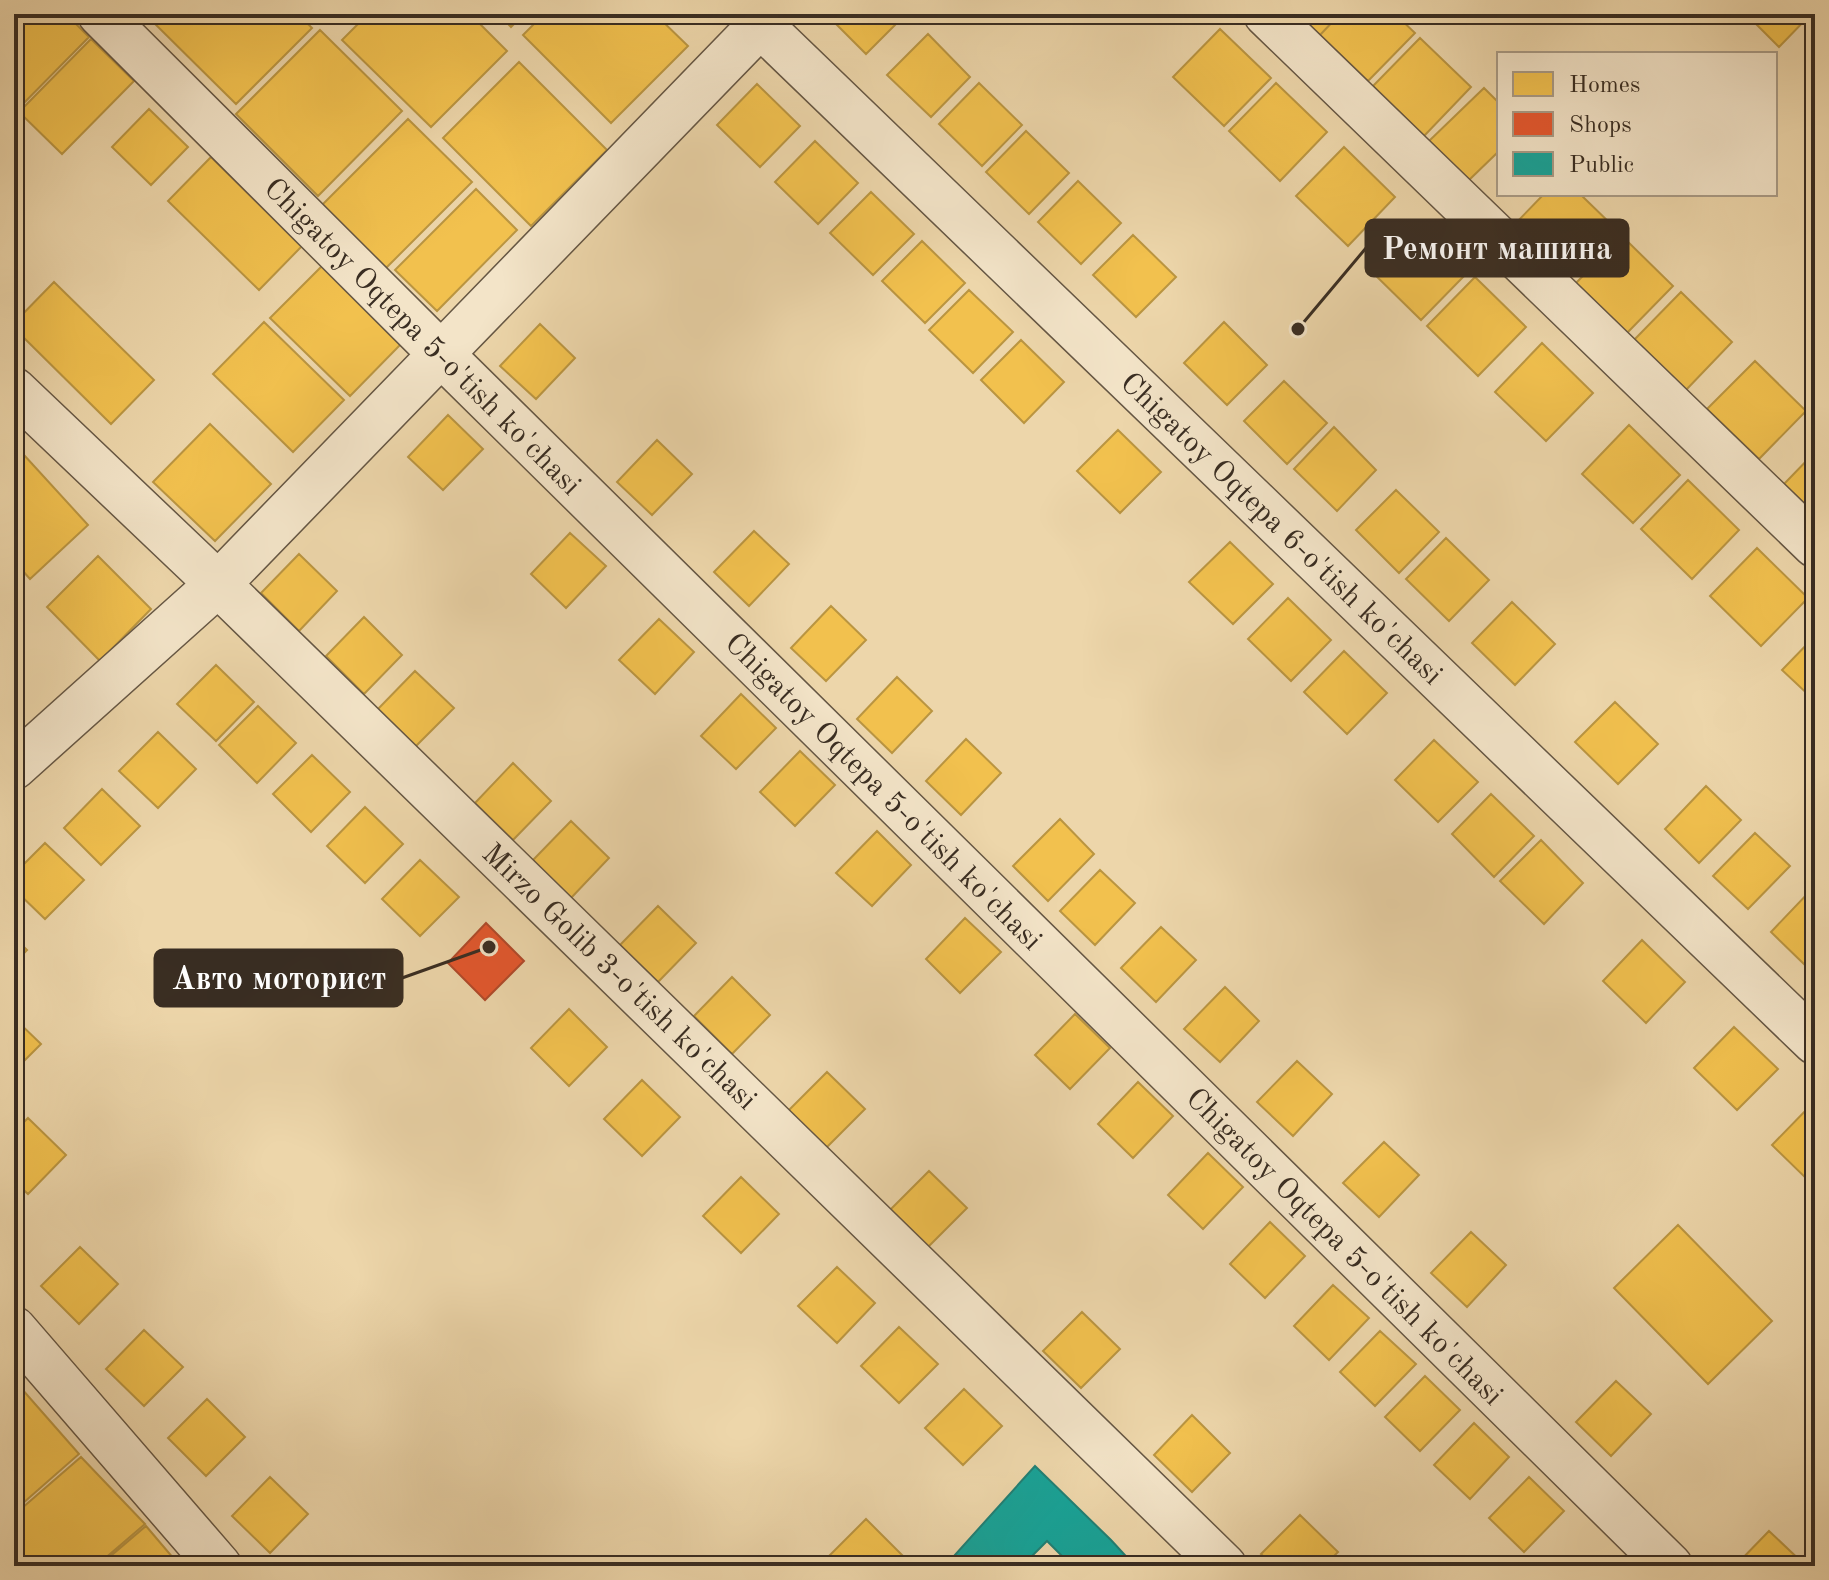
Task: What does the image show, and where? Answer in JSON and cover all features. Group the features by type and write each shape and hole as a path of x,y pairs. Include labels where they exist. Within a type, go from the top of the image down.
{"street":[{"name":"Chigatoy Oqtepa 5-o'tish ko'chasi","path":"100,14 1670,1566"},
{"path":"1266,14 1815,545"},
{"path":"14,767 218,584 760,18"},
{"name":"Chigatoy Oqtepa 6-o'tish ko'chasi","path":"760,18 1815,1042"},
{"name":"Mirzo Golib 3-o'tish ko'chasi","path":"14,390 218,584 1224,1566"},
{"path":"14,1329 219,1566"}],"building: Homes":[{"path":"14,14 66,14 89,37 14,113"},
{"path":"151,14 298,14 312,28 236,104 148,17"},
{"path":"368,14 470,14 507,51 431,127 342,40"},
{"path":"499,14 524,14 511,27"},
{"path":"544,14 655,14 688,46 611,123 523,35"},
{"path":"826,14 906,14 866,54"},
{"path":"1298,14 1340,14 1320,35"},
{"path":"1340,14 1395,14 1415,33 1368,81 1320,35"},
{"path":"1746,14 1811,14 1779,47"},
{"path":"1220,29 1271,78 1224,126 1173,77"},
{"path":"320,30 402,111 318,196 236,114"},
{"path":"928,34 970,77 931,117 887,75"},
{"path":"1420,38 1471,87 1424,136 1373,86"},
{"path":"91,39 134,81 62,154 19,112"},
{"path":"519,62 607,150 531,226 443,138"},
{"path":"979,83 1022,125 982,166 939,124"},
{"path":"1276,83 1327,132 1280,181 1229,131"},
{"path":"757,84 800,126 760,167 717,125"},
{"path":"1484,88 1497,101 1497,153 1468,181 1429,141"},
{"path":"149,109 188,147 151,185 112,147"},
{"path":"408,119 472,182 384,270 320,207"},
{"path":"1026,131 1069,173 1029,214 986,172"},
{"path":"815,141 858,183 818,224 775,182"},
{"path":"1344,147 1395,197 1348,246 1296,196"},
{"path":"211,157 302,246 259,290 168,201"},
{"path":"1078,181 1121,223 1081,264 1038,222"},
{"path":"476,189 517,230 437,311 395,270"},
{"path":"871,192 914,234 873,275 830,233"},
{"path":"1542,196 1582,196 1613,226 1565,274 1514,225"},
{"path":"1417,222 1468,272 1421,320 1370,270"},
{"path":"1133,235 1176,277 1136,317 1093,275"},
{"path":"1622,236 1673,286 1626,334 1575,284"},
{"path":"922,241 965,283 925,323 882,281"},
{"path":"322,266 401,344 350,396 270,318"},
{"path":"1475,277 1526,327 1478,376 1427,326"},
{"path":"54,282 154,380 111,424 14,328 14,323"},
{"path":"969,290 1013,332 973,373 929,330"},
{"path":"1681,292 1732,342 1685,391 1633,341"},
{"path":"264,322 344,400 293,452 213,374"},
{"path":"1224,322 1267,365 1227,405 1184,363"},
{"path":"540,324 575,358 536,399 500,366"},
{"path":"1021,340 1064,382 1024,423 981,380"},
{"path":"1542,343 1593,393 1546,441 1495,392"},
{"path":"1755,361 1806,411 1759,459 1707,409"},
{"path":"1284,381 1327,423 1287,464 1244,421"},
{"path":"448,415 483,449 443,490 408,457"},
{"path":"210,424 271,484 215,541 153,482"},
{"path":"1629,425 1680,475 1633,523 1582,474"},
{"path":"1334,427 1376,470 1337,511 1294,469"},
{"path":"1118,430 1161,472 1120,513 1077,471"},
{"path":"657,440 692,474 652,515 617,482"},
{"path":"1815,452 1815,514 1784,484"},
{"path":"24,455 88,525 30,579 14,561 14,464"},
{"path":"1688,480 1739,530 1692,579 1641,529"},
{"path":"1396,490 1439,532 1399,573 1356,530"},
{"path":"754,531 789,564 749,606 714,572"},
{"path":"570,533 606,566 566,608 531,574"},
{"path":"1446,538 1489,580 1449,621 1406,579"},
{"path":"1230,542 1273,584 1233,624 1189,582"},
{"path":"1757,548 1808,598 1761,646 1710,596"},
{"path":"299,554 337,591 299,631 261,593"},
{"path":"98,556 151,609 100,661 47,607"},
{"path":"1288,598 1331,640 1291,681 1248,639"},
{"path":"1512,602 1555,644 1515,685 1472,643"},
{"path":"831,606 866,640 826,681 791,648"},
{"path":"364,617 402,655 364,694 326,656"},
{"path":"659,619 694,652 655,694 619,660"},
{"path":"1815,636 1815,701 1782,670"},
{"path":"1344,651 1387,693 1347,734 1304,692"},
{"path":"216,665 254,702 216,741 177,704"},
{"path":"415,671 454,708 415,747 377,710"},
{"path":"897,677 932,711 892,753 857,719"},
{"path":"741,694 776,728 736,769 701,736"},
{"path":"1615,702 1658,744 1618,784 1575,742"},
{"path":"258,706 296,743 257,783 219,745"},
{"path":"158,732 196,769 158,808 119,771"},
{"path":"966,739 1001,773 961,815 926,781"},
{"path":"1434,740 1478,782 1438,822 1395,780"},
{"path":"800,751 835,785 795,826 760,792"},
{"path":"312,755 350,792 311,832 273,794"},
{"path":"513,763 551,801 513,840 475,803"},
{"path":"1706,786 1741,820 1699,863 1665,829"},
{"path":"102,789 140,826 101,865 64,828"},
{"path":"1491,794 1534,836 1494,877 1452,834"},
{"path":"365,807 403,844 365,883 327,846"},
{"path":"1060,819 1094,854 1048,901 1013,866"},
{"path":"571,821 609,858 571,898 533,860"},
{"path":"877,831 911,865 872,906 836,873"},
{"path":"1755,833 1790,866 1748,909 1713,876"},
{"path":"1541,840 1583,883 1544,924 1500,881"},
{"path":"45,843 84,880 45,919 14,889 14,874"},
{"path":"420,860 459,897 420,936 382,899"},
{"path":"1100,870 1135,903 1095,945 1060,911"},
{"path":"1812,889 1815,892 1815,957 1806,966 1771,932"},
{"path":"658,906 696,943 658,982 620,945"},
{"path":"965,918 1001,952 960,993 926,959"},
{"path":"1161,927 1196,960 1156,1002 1121,968"},
{"path":"14,937 27,950 14,964"},
{"path":"1642,940 1685,982 1646,1023 1603,981"},
{"path":"732,977 770,1015 732,1054 694,1016"},
{"path":"1225,987 1259,1021 1220,1062 1184,1029"},
{"path":"569,1009 607,1047 569,1086 531,1048"},
{"path":"1075,1014 1110,1048 1070,1089 1035,1055"},
{"path":"14,1018 41,1044 14,1071"},
{"path":"1734,1027 1778,1069 1737,1110 1694,1068"},
{"path":"1297,1061 1332,1094 1293,1136 1257,1102"},
{"path":"827,1072 865,1109 826,1148 788,1111"},
{"path":"642,1080 680,1117 642,1156 604,1119"},
{"path":"1138,1082 1173,1116 1133,1158 1098,1124"},
{"path":"1812,1104 1815,1107 1815,1187 1772,1145"},
{"path":"28,1118 66,1155 28,1194 14,1181 14,1132"},
{"path":"1384,1142 1419,1175 1379,1217 1343,1183"},
{"path":"1208,1153 1243,1187 1203,1229 1168,1195"},
{"path":"929,1171 967,1208 928,1247 890,1210"},
{"path":"741,1177 779,1214 741,1253 703,1216"},
{"path":"1270,1222 1305,1256 1265,1298 1230,1264"},
{"path":"1678,1225 1772,1321 1708,1384 1614,1288"},
{"path":"1471,1232 1506,1265 1467,1307 1431,1273"},
{"path":"80,1247 118,1284 79,1324 41,1286"},
{"path":"837,1267 875,1303 837,1343 798,1306"},
{"path":"1333,1285 1369,1318 1329,1360 1294,1326"},
{"path":"1082,1312 1120,1349 1081,1388 1043,1351"},
{"path":"899,1327 938,1364 899,1403 861,1366"},
{"path":"144,1330 183,1367 144,1406 106,1369"},
{"path":"1380,1331 1416,1364 1375,1406 1340,1372"},
{"path":"1425,1376 1460,1410 1420,1451 1385,1417"},
{"path":"14,1380 79,1454 14,1511"},
{"path":"1616,1381 1651,1414 1611,1456 1576,1422"},
{"path":"964,1389 1002,1426 963,1465 925,1428"},
{"path":"207,1399 245,1437 206,1476 168,1438"},
{"path":"1192,1415 1230,1453 1192,1492 1154,1455"},
{"path":"1474,1423 1509,1457 1470,1499 1434,1465"},
{"path":"81,1457 145,1524 96,1566 14,1566 14,1515"},
{"path":"270,1477 308,1514 270,1553 232,1516"},
{"path":"1529,1477 1564,1511 1524,1552 1489,1518"},
{"path":"1300,1515 1338,1552 1324,1566 1273,1566 1261,1554"},
{"path":"866,1519 904,1557 895,1566 835,1566 827,1558"},
{"path":"146,1526 180,1566 99,1566"},
{"path":"1769,1531 1805,1565 1735,1566"}],"building: Shops":[{"path":"486,923 524,961 485,1000 448,963"}],"building: Public":[{"path":"1035,1466 1135,1566 1072,1566 1047,1541 1022,1566 945,1566"}],"place":[{"name":"Ремонт машина","path":"1298,329"},
{"name":"Авто моторист","path":"489,947"}]}
